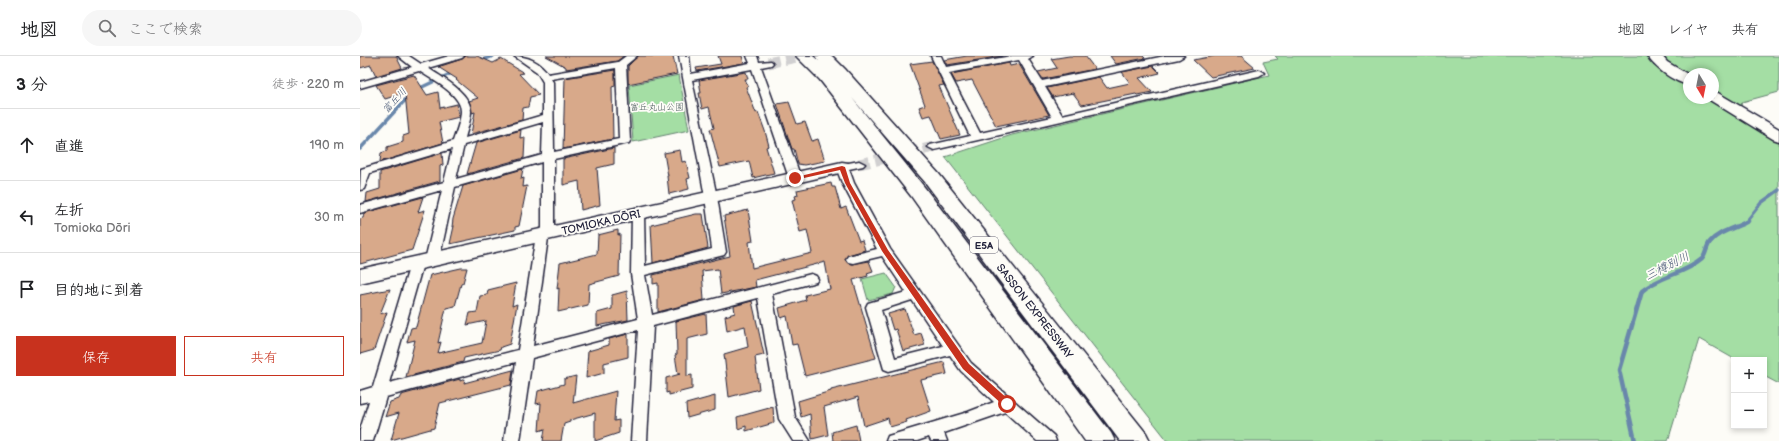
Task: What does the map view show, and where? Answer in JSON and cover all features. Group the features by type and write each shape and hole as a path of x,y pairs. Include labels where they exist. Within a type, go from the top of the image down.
{"highway":[{"name":"SASSON EXPRESSWAY","path":"804,56 826,76 918,192 1101,441"},
{"name":"SASSON EXPRESSWAY","path":"823,56 839,72 932,178 1136,441"}],"street":[{"path":"365,441 379,392 449,184 466,110 462,100 454,90 403,56"},
{"path":"360,85 459,56"},
{"path":"512,441 545,234 548,157 548,82 541,70 519,56"},
{"path":"546,77 620,64 632,56"},
{"path":"638,272 719,252 711,197 684,56"},
{"path":"936,56 976,137"},
{"path":"943,71 1025,56 1039,85 1059,119"},
{"path":"1039,85 1179,56"},
{"path":"1654,56 1662,65 1683,77"},
{"path":"687,78 753,61 768,63"},
{"path":"753,61 795,178"},
{"path":"360,209 548,157 625,141 620,64"},
{"path":"934,147 1259,73"},
{"path":"1719,100 1779,136"},
{"path":"360,186 365,171 548,117"},
{"path":"850,166 848,183 885,251 953,349 966,367 1048,441"},
{"name":"TOMIOKA DŌRI","path":"360,276 850,166"},
{"path":"638,213 638,272 646,322 639,441"},
{"path":"853,259 885,251"},
{"path":"360,397 811,279"},
{"path":"764,291 787,419 802,441"},
{"path":"915,294 873,307 889,365 953,349"},
{"path":"894,441 937,435 971,418 1007,404"}],"green space":[{"path":"1275,56 1779,56 1779,92 1742,102 1739,112 1779,138 1779,384 1767,378 1767,357 1731,357 1699,339 1668,441 1168,441 945,157 1012,135 1269,75 1263,62 1278,59"},
{"name":"富丘丸山公園","path":"679,75 689,130 633,142 629,85"},
{"path":"886,273 896,287 893,294 868,300 862,279"}],"building":[{"path":"360,56 396,56 402,68 376,76 371,65 360,68"},
{"path":"466,56 477,56 493,63 501,59 524,73 519,74 539,95 530,97 528,107 523,108 522,120 471,134 475,112 472,113 469,101 478,98 456,80 457,79 438,67 462,59"},
{"path":"546,56 624,56 617,61 566,69 566,67"},
{"path":"638,56 673,56 677,74 628,84 628,66"},
{"path":"718,56 742,56 744,63 697,71 696,68 721,64"},
{"path":"967,56 1003,56 947,65 944,60"},
{"path":"1069,56 1085,56 1095,69 1043,79 1038,72 1057,68 1051,59"},
{"path":"1110,56 1143,56 1145,58 1116,64"},
{"path":"1215,56 1241,56 1255,68 1211,77 1193,60"},
{"path":"932,61 944,85 939,86 960,135 941,139 931,115 923,117 919,107 925,105 910,64"},
{"path":"1009,63 1010,66 1019,64 1049,115 996,126 972,80 956,83 951,74"},
{"path":"1153,66 1160,73 1139,78 1152,92 1082,105 1073,93 1053,97 1047,88 1099,77 1107,88 1130,83 1122,72"},
{"path":"615,70 615,86 612,87 613,139 563,149 565,78"},
{"path":"746,72 748,79 745,79 748,86 746,87 765,131 769,146 766,147 774,173 753,178 749,161 720,167 710,129 714,128 709,107 702,109 699,93 701,93 699,80"},
{"path":"414,75 427,95 438,92 440,108 457,104 459,117 439,122 443,143 380,162 381,153 387,151 387,147 403,142 403,136 409,134 405,93 385,99 376,85"},
{"path":"789,102 797,124 805,122 812,141 818,139 825,161 804,165 798,164 777,104"},
{"path":"521,130 520,138 525,137 524,158 467,174 476,143"},
{"path":"614,148 614,164 597,168 600,205 581,210 579,181 563,185 563,159"},
{"path":"680,150 682,162 686,161 690,178 687,179 689,189 669,194 664,153"},
{"path":"442,153 443,165 440,166 440,181 366,202 367,193 380,189 380,172"},
{"path":"523,169 521,179 524,178 523,187 527,186 519,226 515,227 515,230 450,244 454,226 452,227 453,219 463,186"},
{"path":"831,183 832,187 835,187 841,209 846,207 859,241 862,240 865,250 848,255 845,260 848,263 853,264 869,261 873,271 867,273 868,276 853,280 876,358 805,376 797,344 792,345 787,316 781,318 779,308 806,300 805,295 830,289 825,262 755,280 756,287 721,294 718,269 702,271 704,300 658,312 658,283 653,284 653,275 730,256 724,216 748,210 753,241 749,242 752,268 812,253 807,230 800,232 792,200 796,199 795,196 798,195 797,190"},
{"path":"423,197 418,212 425,210 412,250 360,264 360,219 363,218 364,213"},
{"path":"696,214 703,214 708,248 653,263 651,225"},
{"path":"618,230 618,235 620,234 619,276 589,284 588,305 558,312 559,288 557,289 560,263 597,254 598,235"},
{"path":"467,268 455,306 446,308 438,343 441,342 438,353 482,343 486,321 467,325 470,313 477,312 480,296 487,295 488,290 516,283 512,306 517,304 510,344 501,347 500,350 464,358 463,362 406,377 415,340 407,342 411,328 416,327 430,275"},
{"path":"390,289 380,314 387,312 374,350 360,354 360,295"},
{"path":"627,291 628,320 597,326 597,313 612,309 612,295"},
{"path":"752,301 764,355 755,357 759,389 729,397 724,354 748,347 745,326 727,331 725,316 735,313 734,306"},
{"path":"905,309 914,335 921,333 925,345 903,351 896,329 893,330 888,314"},
{"path":"706,314 707,334 687,339 687,376 692,375 692,389 669,395 669,392 666,393 666,378 680,374 678,374 675,355 677,354 676,321"},
{"path":"628,334 628,357 604,363 604,373 586,378 588,351 609,345 609,339"},
{"path":"944,362 947,374 921,380 931,411 906,420 907,422 890,427 888,418 864,426 858,397 824,407 828,435 812,439 810,414 801,417 798,401 831,390"},
{"path":"513,370 511,385 440,403 434,428 391,440 399,413 385,417 390,402 399,399 401,395 460,379 460,381 465,379 464,383"},
{"path":"576,376 573,403 616,391 614,421 619,420 619,433 595,441 595,413 570,420 570,422 564,424 561,441 543,441 545,429 539,431 541,403 536,404 538,391 564,384 564,379"},
{"path":"715,396 715,410 687,418 686,404"},
{"path":"773,407 774,423 746,431 746,426 738,429 737,417"},
{"path":"856,425 859,441 833,441 832,432"}],"waterway":[{"name":"富丘川","path":"480,61 493,56"},
{"name":"富丘川","path":"418,89 454,72"},
{"name":"富丘川","path":"360,149 408,97"},
{"name":"三樽別川","path":"1746,222 1761,203 1779,190"},
{"name":"三樽別川","path":"1635,441 1619,370 1642,291 1656,282 1695,264 1702,259 1710,242 1714,238 1723,232 1746,222"}],"tunnel":[{"path":"768,63 801,56"},
{"path":"859,164 934,147"}],"route":[{"path":"795,178 842,167 848,183 885,251 966,367 1007,404"}]}
